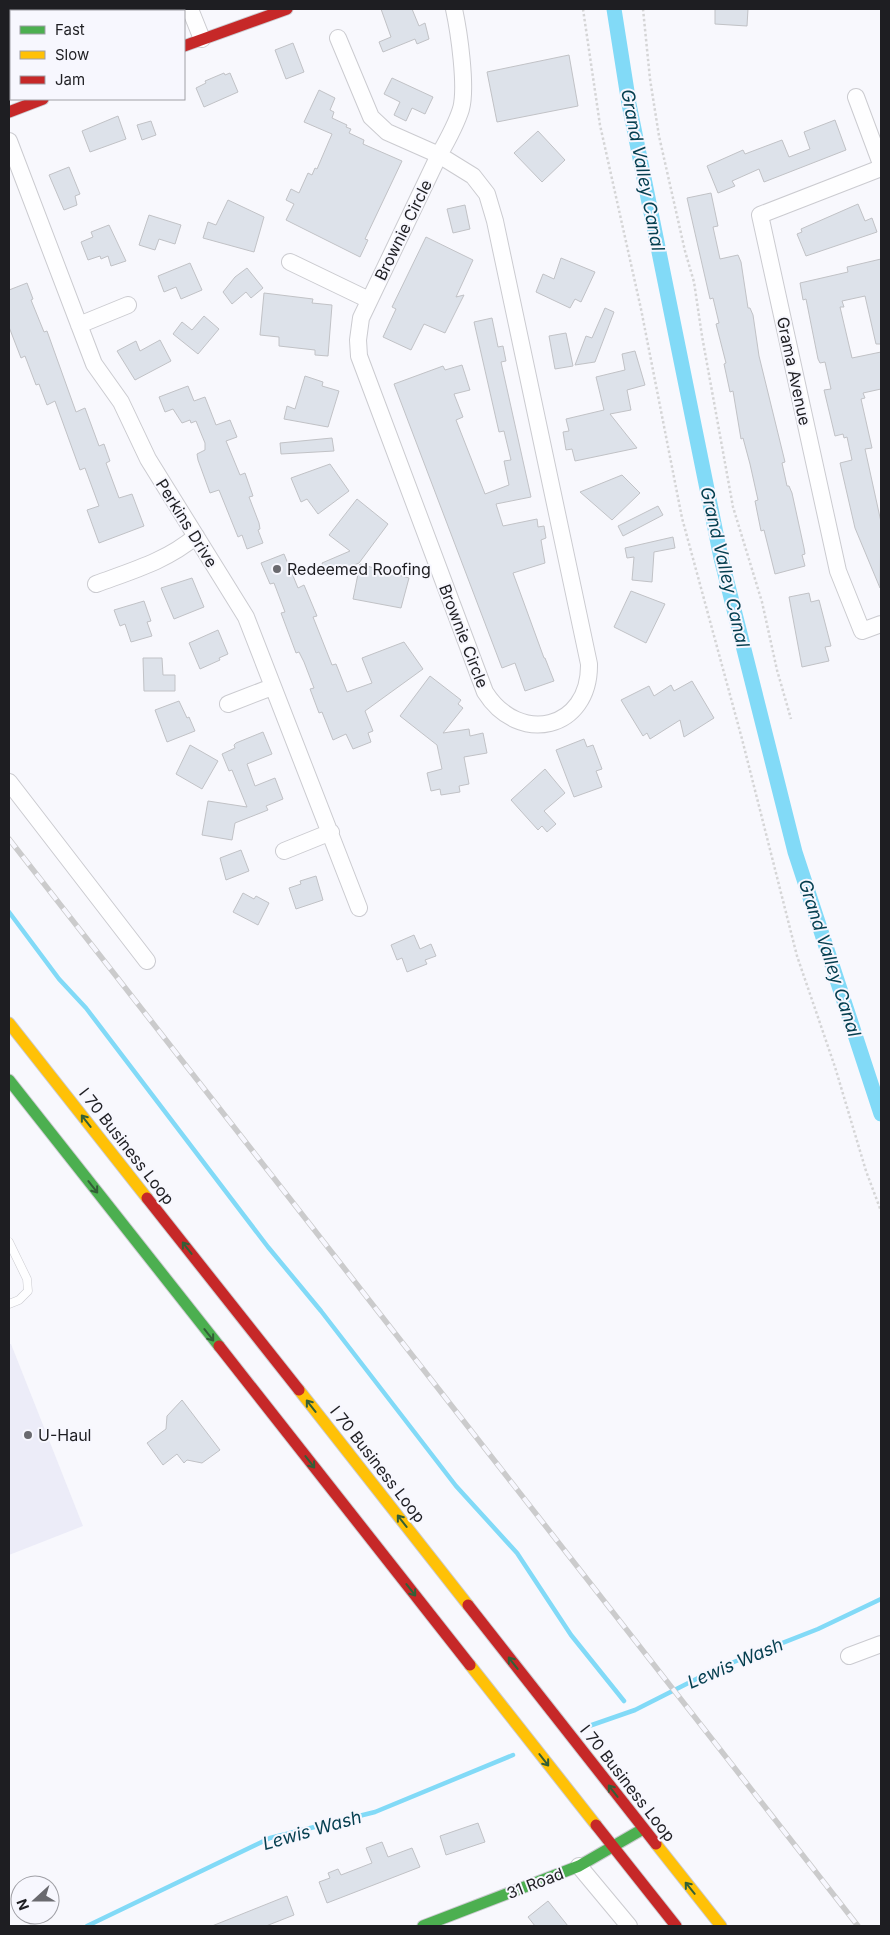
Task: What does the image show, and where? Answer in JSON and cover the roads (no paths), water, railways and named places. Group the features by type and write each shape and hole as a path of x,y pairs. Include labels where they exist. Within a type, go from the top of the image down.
{"main road":[{"path":"185,46 287,9"},
{"path":"9,112 40,100"},
{"name":"I 70 Business Loop","path":"9,1023 643,1830 721,1926"},
{"path":"9,1080 612,1848 676,1926"},
{"path":"9,1086 37,1116"},
{"name":"31 Road","path":"423,1926 579,1866 643,1830"}],"street":[{"path":"190,9 202,39"},
{"name":"Brownie Circle","path":"440,155 473,176 487,194 495,221 589,664 590,682 585,694 578,705 556,721 530,724 517,721 498,709 485,692 361,363 358,333 361,318 461,109 463,96 458,33 454,9"},
{"path":"338,38 362,101 371,117 387,132 440,155"},
{"path":"856,97 881,166"},
{"name":"Perkins Drive","path":"9,141 94,364 121,402 148,459 246,617 359,908"},
{"name":"Grama Avenue","path":"881,166 760,214 838,570 862,632 881,624"},
{"path":"290,262 369,300"},
{"path":"78,325 128,305"},
{"path":"96,584 166,557 182,548 196,536"},
{"path":"228,704 272,687"},
{"path":"9,782 147,960"},
{"path":"284,851 331,832"},
{"path":"850,1656 881,1644"},
{"path":"579,1866 629,1926"}],"lane":[{"path":"9,1242 27,1279 28,1292 19,1300 9,1304"}],"waterway":[{"name":"Grand Valley Canal","path":"614,9 629,104 721,558 795,852 881,1114"},
{"path":"9,912 59,979 86,1008 268,1247 321,1311 456,1486 517,1553 571,1635 624,1701"},
{"name":"Lewis Wash","path":"589,1726 635,1710 716,1669 818,1629 881,1599"},
{"name":"Lewis Wash","path":"87,1926 270,1838 375,1812 513,1755"}],"railway":[{"path":"9,839 858,1926"}],"place":[{"name":"Redeemed Roofing","path":"277,569"},
{"name":"U-Haul","path":"28,1435"}]}
